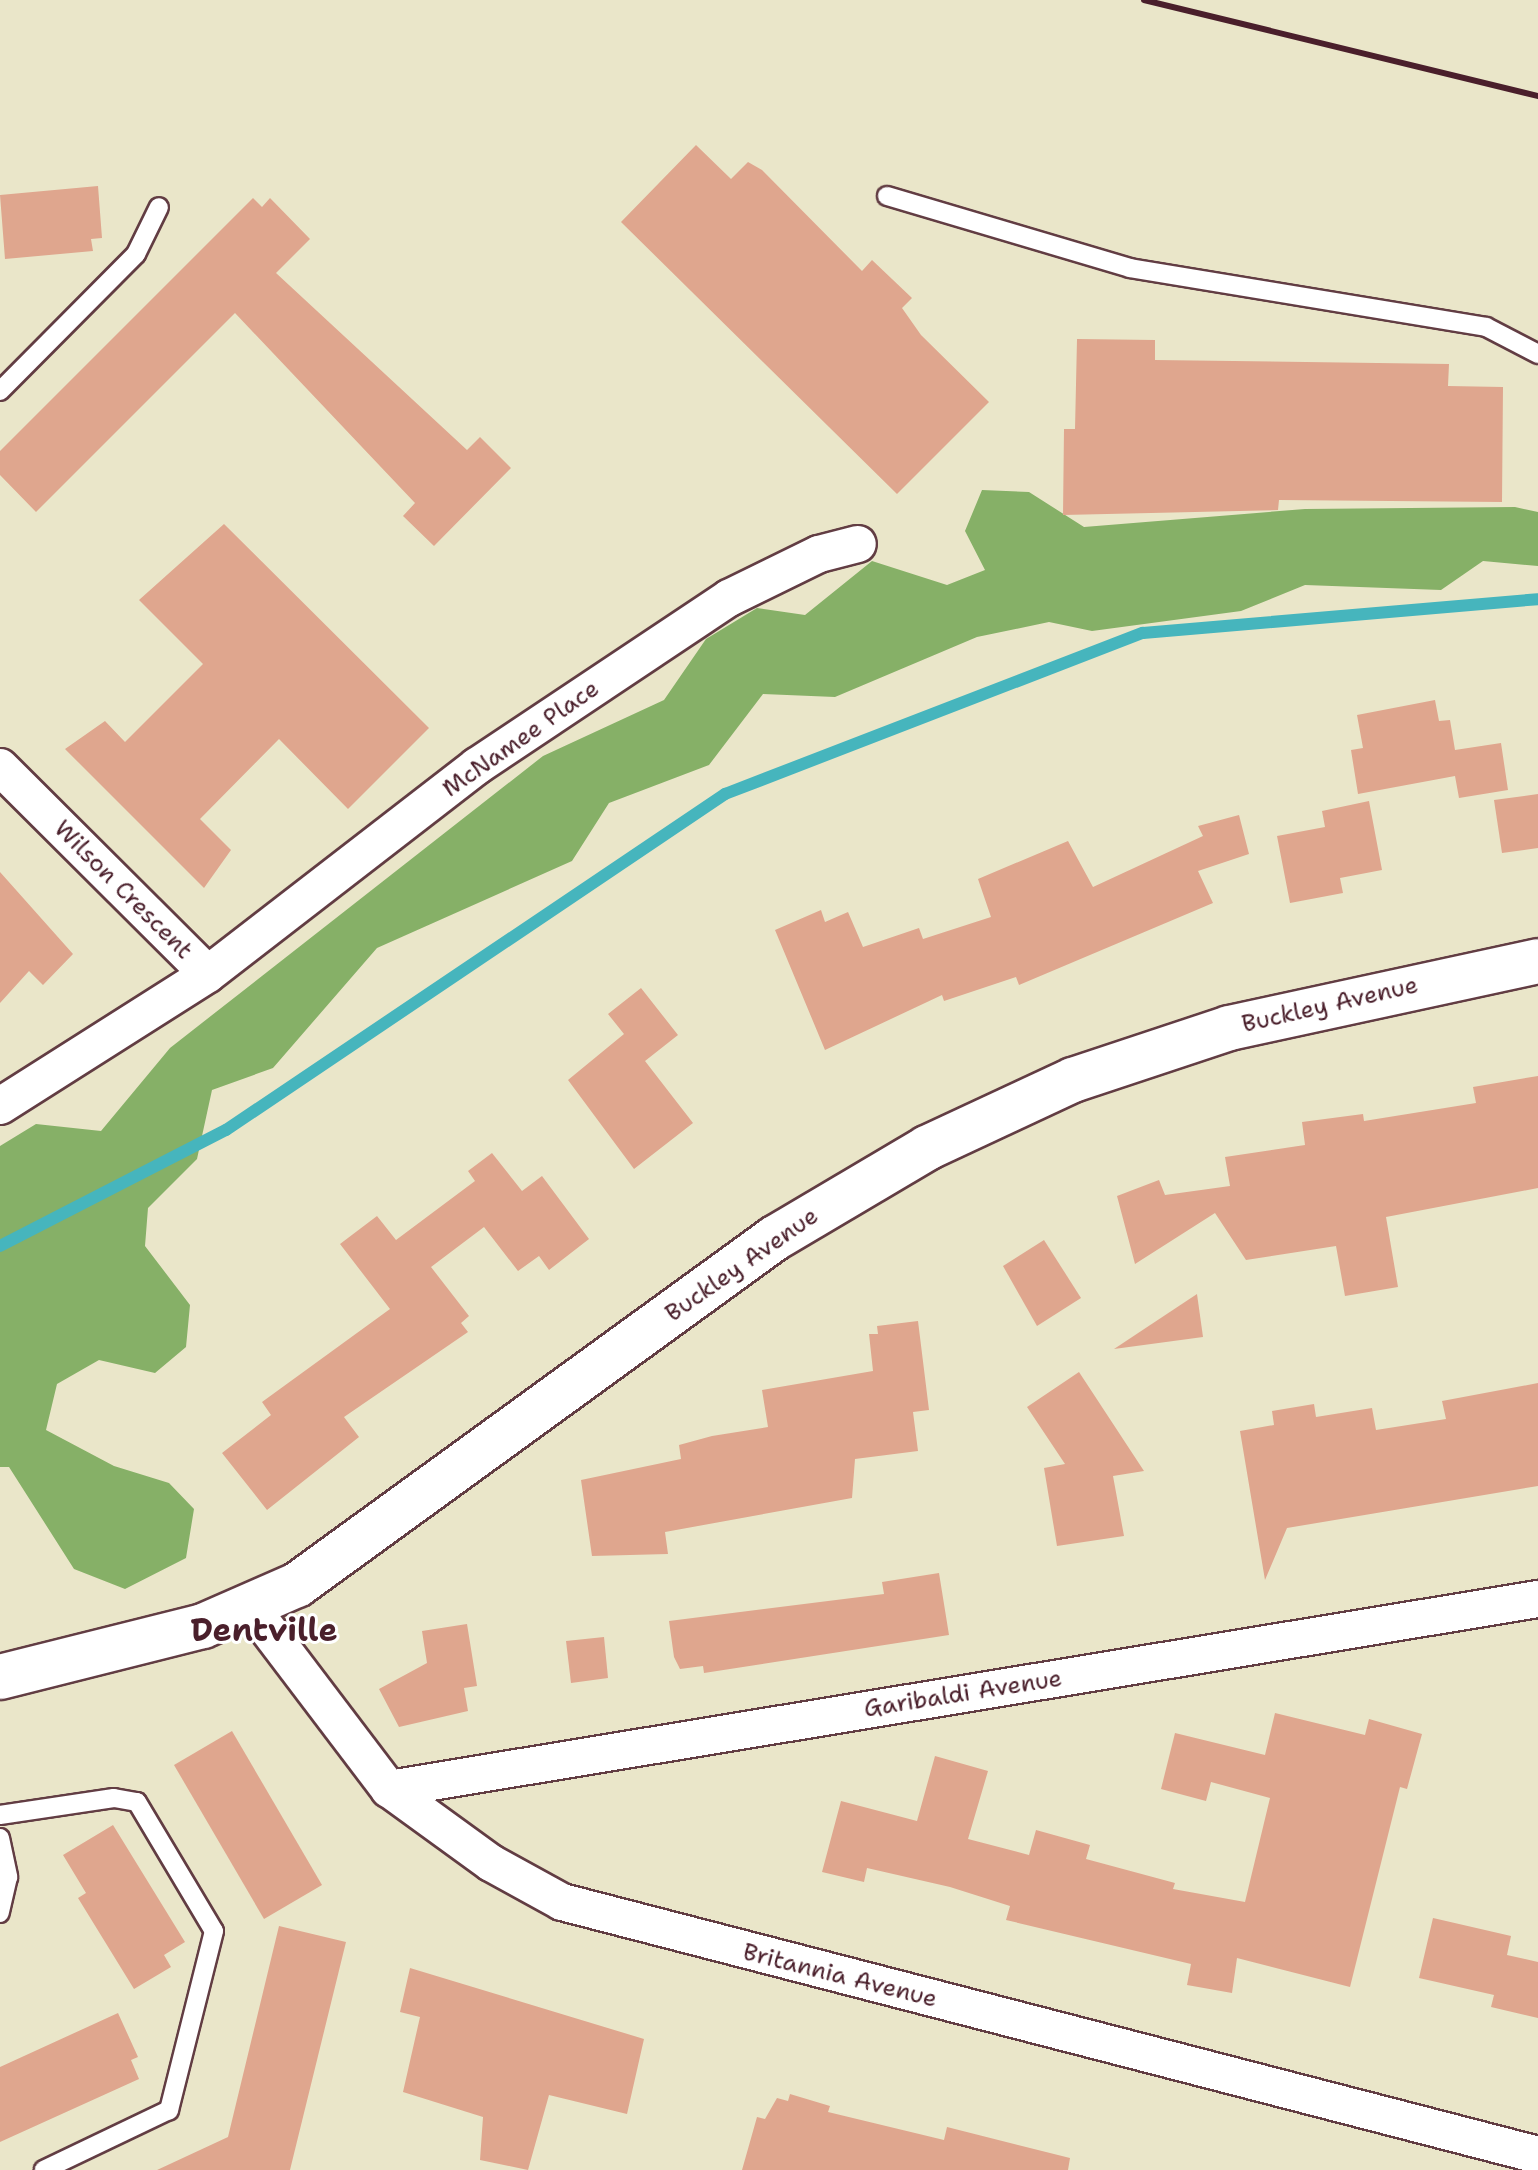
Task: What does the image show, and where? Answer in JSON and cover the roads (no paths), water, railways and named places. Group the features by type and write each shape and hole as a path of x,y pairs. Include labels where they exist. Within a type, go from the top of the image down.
{"street":[{"name":"McNamee Place","path":"208,974 477,766 729,598 819,554 858,544"},
{"name":"Wilson Crescent","path":"0,767 208,974 0,1106"},
{"name":"Buckley Avenue","path":"0,1677 253,1610 352,1549 775,1238 927,1148 1073,1080 1229,1028 1538,961"},
{"name":"Garibaldi Avenue","path":"389,1789 1538,1599"},
{"name":"Britannia Avenue","path":"253,1610 389,1789 522,1883 587,1910 1538,2155"}],"lane":[{"path":"887,196 1130,268 1486,327 1538,354"},
{"path":"0,391 136,254 159,207"},
{"path":"0,1815 114,1798 145,1806 214,1931 169,2110 44,2170"},
{"path":"0,1838 8,1877 0,1913"}],"waterway":[{"path":"0,1246 226,1130 725,794 1143,633 1538,599"}],"railway":[{"path":"1144,0 1538,96"}],"district":[{"name":"Dentville","path":"264,1630"}]}
